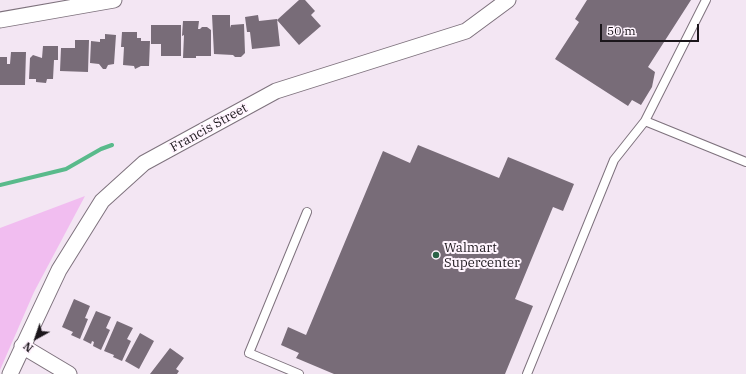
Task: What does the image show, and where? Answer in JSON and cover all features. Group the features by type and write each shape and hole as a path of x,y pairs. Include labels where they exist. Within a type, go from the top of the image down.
{"street":[{"path":"0,20 114,0"},
{"name":"Francis Street","path":"10,374 59,270 102,200 144,163 276,91 466,31 508,0"},
{"path":"22,346 69,374"}],"lane":[{"path":"527,374 614,160 645,121 706,0"},
{"path":"645,121 746,162"},
{"path":"299,374 249,353 307,212"}],"shaded area":[{"path":"85,196 34,292 0,370 0,228"}],"building":[{"path":"299,0 305,0 315,11 311,15 321,26 299,45 277,20"},
{"path":"587,0 691,0 648,67 655,72 652,87 641,105 632,100 628,106 555,59 579,22 575,19"},
{"path":"212,15 230,15 230,28 231,25 244,24 245,53 241,57 214,54"},
{"path":"258,15 259,21 277,19 280,46 252,49 250,32 247,32 245,17"},
{"path":"183,21 199,21 198,29 207,27 211,30 211,56 183,58"},
{"path":"151,25 181,25 181,56 161,56 161,44 151,44"},
{"path":"122,32 137,32 137,38 141,38 141,41 150,41 149,66 141,66 135,69 134,66 123,65 124,47 121,47"},
{"path":"105,34 116,35 114,64 108,65 106,69 103,69 99,64 90,63 91,41 100,42 100,39 105,39"},
{"path":"75,40 89,40 88,72 60,71 61,48 75,48"},
{"path":"43,46 58,46 58,60 54,60 53,79 47,79 46,83 36,82 36,79 29,79 30,58 33,55 42,58"},
{"path":"11,52 26,52 25,85 0,85 0,57 7,57 7,64 10,64"},
{"name":"Walmart Supercenter","path":"418,145 499,178 508,157 574,184 563,211 553,207 515,299 533,306 505,374 334,374 296,358 299,353 281,345 288,327 306,335 383,151 410,163"},
{"path":"74,299 90,306 85,318 88,319 80,339 71,335 73,332 62,327"},
{"path":"96,311 111,317 106,328 110,330 101,350 93,346 94,342 92,341 91,344 83,340"},
{"path":"117,321 133,328 127,339 131,341 122,361 113,357 114,355 104,351"},
{"path":"140,333 154,341 139,369 125,361"},
{"path":"170,348 184,358 176,369 179,371 177,374 150,374"}],"waterway":[{"path":"0,185 66,169 101,149 112,145"}],"place":[{"name":"Walmart Supercenter","path":"436,255"}]}
